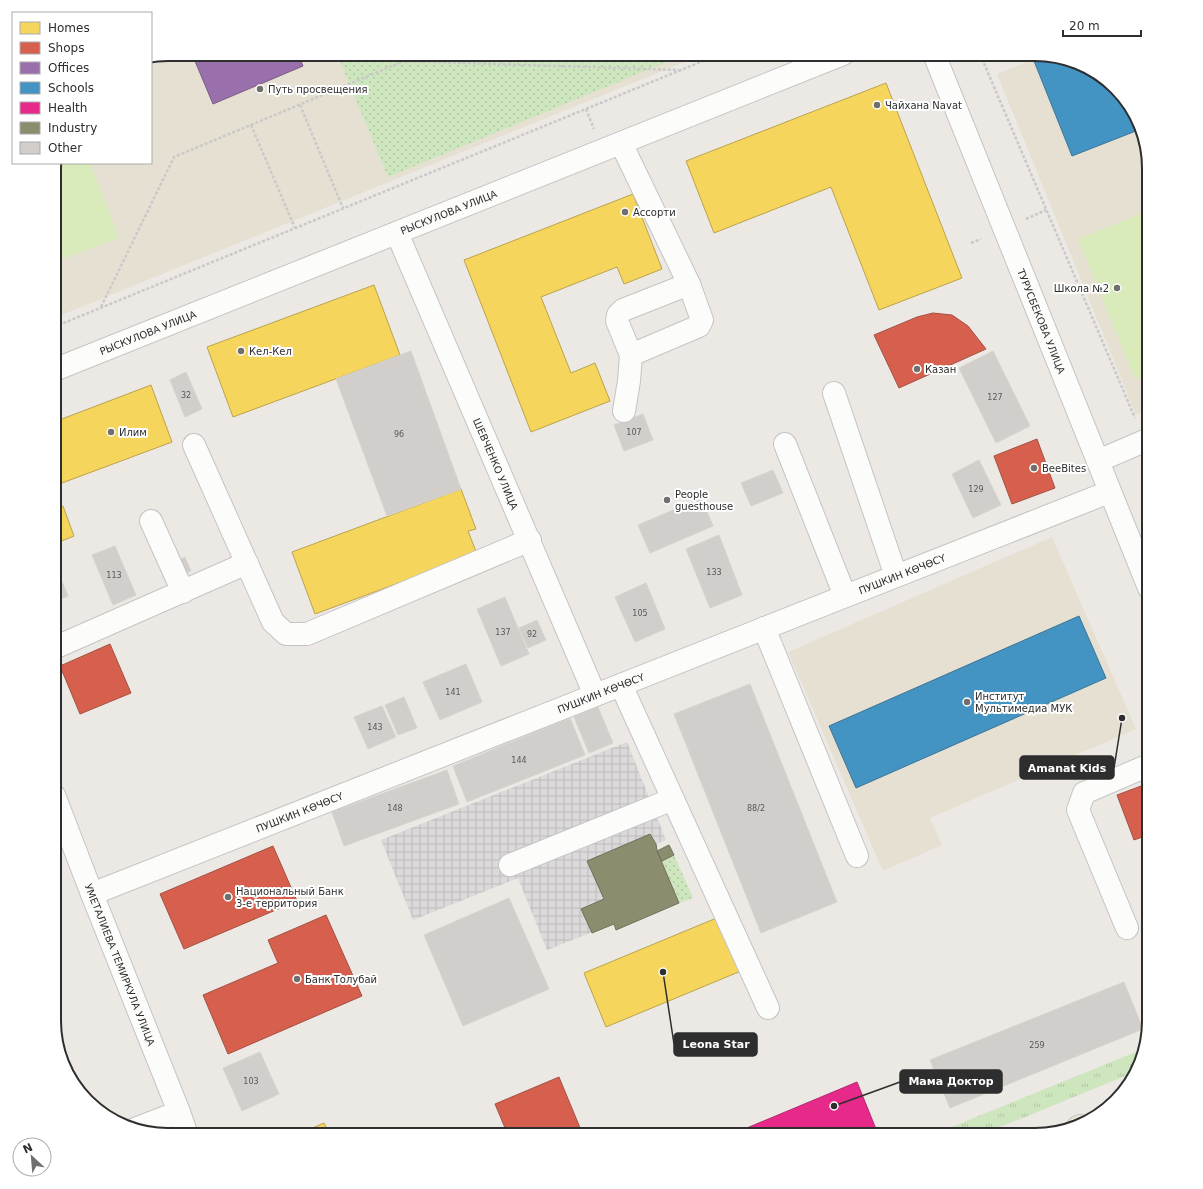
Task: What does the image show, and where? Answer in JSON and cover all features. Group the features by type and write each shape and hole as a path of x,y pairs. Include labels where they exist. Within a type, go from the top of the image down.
{"street":[{"name":"РЫСКУЛОВА УЛИЦА","path":"61,367 826,61"},
{"name":"ТУРУСБЕКОВА УЛИЦА","path":"937,61 1142,571"},
{"path":"621,143 689,284 702,320 699,326 631,355"},
{"name":"ШЕВЧЕНКО УЛИЦА","path":"397,233 530,540 595,695"},
{"path":"624,410 629,381 631,355 617,321 618,316 623,310 689,284"},
{"path":"834,393 896,576"},
{"path":"1098,461 1142,442"},
{"path":"785,444 846,596"},
{"path":"194,445 273,622 286,634 307,634 530,540"},
{"name":"ПУШКИН КӨЧӨСҮ","path":"92,894 1109,492"},
{"path":"151,521 183,592"},
{"path":"61,645 246,563"},
{"path":"764,628 857,856"},
{"path":"622,685 768,1008"},
{"path":"1127,928 1078,810 1084,793 1142,769"},
{"path":"510,865 673,799"},
{"name":"УМЕТАЛИЕВА ТЕМИРКУЛА УЛИЦА","path":"61,813 185,1128"},
{"path":"143,1125 179,1112"}],"path":[{"path":"101,308 174,157 404,61 681,70"},
{"path":"61,324 703,61"},
{"path":"983,61 1142,428"},
{"path":"300,105 343,208"},
{"path":"251,125 295,228"}],"shaded area":[{"path":"168,61 687,61 61,315 61,164 152,164 152,62"},
{"name":"Школа №2","path":"1029,61 1049,62 1076,69 1095,79 1116,97 1128,114 1134,127 1140,147 1142,168 1142,412 1136,415 997,74"},
{"path":"1052,537 1136,729 930,818 942,845 883,871 788,652"},
{"path":"627,742 666,840 656,844 678,898 547,950 518,878 413,920 381,840"}],"green space":[{"path":"340,61 669,61 388,177"},
{"path":"61,164 90,164 119,238 61,259"},
{"path":"1142,213 1142,376 1135,379 1078,239"},
{"path":"674,855 693,898 679,903 662,861"},
{"path":"1137,1051 1128,1075 998,1128 949,1128"}],"building: Homes":[{"path":"886,83 962,278 879,310 831,187 714,233 686,161"},
{"path":"633,194 662,269 624,284 617,267 541,297 571,373 595,363 610,401 531,432 464,260"},
{"path":"374,285 400,355 233,417 207,347"},
{"name":"Илим","path":"151,385 172,442 61,483 61,419"},
{"path":"461,489 476,529 468,531 477,554 315,614 292,552"},
{"path":"63,506 74,536 61,541 61,507"},
{"path":"719,917 741,971 606,1027 584,973"},
{"path":"324,1123 326,1128 312,1128"}],"building: Shops":[{"name":"Казан","path":"933,313 952,315 968,326 986,349 899,388 874,335 917,317"},
{"path":"1037,439 1055,488 1012,504 994,456"},
{"path":"110,644 131,693 80,714 61,666"},
{"path":"1142,786 1142,837 1134,840 1117,795"},
{"name":"Национальный Банк 3-е территория","path":"273,846 297,901 184,949 160,894"},
{"name":"Банк Толубай","path":"326,915 362,996 228,1054 203,995 278,963 268,940"},
{"path":"559,1077 580,1128 505,1128 495,1104"}],"building: Offices":[{"path":"195,61 301,61 303,66 213,104"}],"building: Schools":[{"path":"1034,61 1063,65 1076,69 1095,79 1116,97 1128,114 1134,127 1135,131 1072,156"},
{"name":"Институт Мультимедиа МУК","path":"1079,616 1106,678 856,788 829,726"}],"building: Health":[{"path":"857,1082 876,1128 747,1128"}],"building: Industry":[{"path":"650,834 656,844 657,851 679,903 616,930 614,924 592,933 581,909 604,899 587,861"},
{"path":"669,845 674,855 662,861 657,851"}],"building: Other":[{"path":"411,351 461,489 387,516 336,379"},
{"path":"993,351 1030,426 996,443 959,368"},
{"path":"186,372 202,409 185,417 170,380"},
{"path":"643,414 653,440 624,451 614,425"},
{"path":"979,460 1001,505 973,518 952,474"},
{"path":"773,470 783,493 751,506 741,483"},
{"path":"701,498 713,526 650,553 638,525"},
{"path":"719,535 742,595 710,608 686,549"},
{"path":"115,546 136,595 113,605 92,555"},
{"path":"185,557 191,571 181,575 175,562"},
{"path":"61,579 68,596 61,599"},
{"path":"646,583 665,629 635,642 615,597"},
{"path":"505,597 529,654 501,666 477,609"},
{"path":"537,620 546,640 528,648 519,628"},
{"path":"466,664 482,702 440,720 423,682"},
{"path":"750,684 837,902 761,933 674,714"},
{"path":"404,697 417,728 398,735 385,705"},
{"path":"382,706 396,737 368,749 354,717"},
{"path":"598,707 613,743 589,753 574,717"},
{"path":"570,718 585,755 467,802 453,766"},
{"path":"447,770 459,804 344,846 332,812"},
{"path":"509,898 549,989 463,1026 424,935"},
{"path":"1124,982 1142,1026 1141,1030 950,1108 930,1060"},
{"path":"260,1052 279,1094 242,1111 223,1068"}],"place":[{"name":"Путь просвещения","path":"260,89"},
{"name":"Чайхана Navat","path":"877,105"},
{"name":"Ассорти","path":"625,212"},
{"name":"Школа №2","path":"1117,288"},
{"name":"Кел-Кел","path":"241,351"},
{"name":"Казан","path":"917,369"},
{"name":"Илим","path":"111,432"},
{"name":"BeeBites","path":"1034,468"},
{"name":"People guesthouse","path":"667,500"},
{"name":"Институт Мультимедиа МУК","path":"967,702"},
{"name":"Amanat Kids","path":"1122,718"},
{"name":"Национальный Банк 3-е территория","path":"228,897"},
{"name":"Leona Star","path":"663,972"},
{"name":"Банк Толубай","path":"297,979"},
{"name":"Мама Доктор","path":"834,1106"}]}
